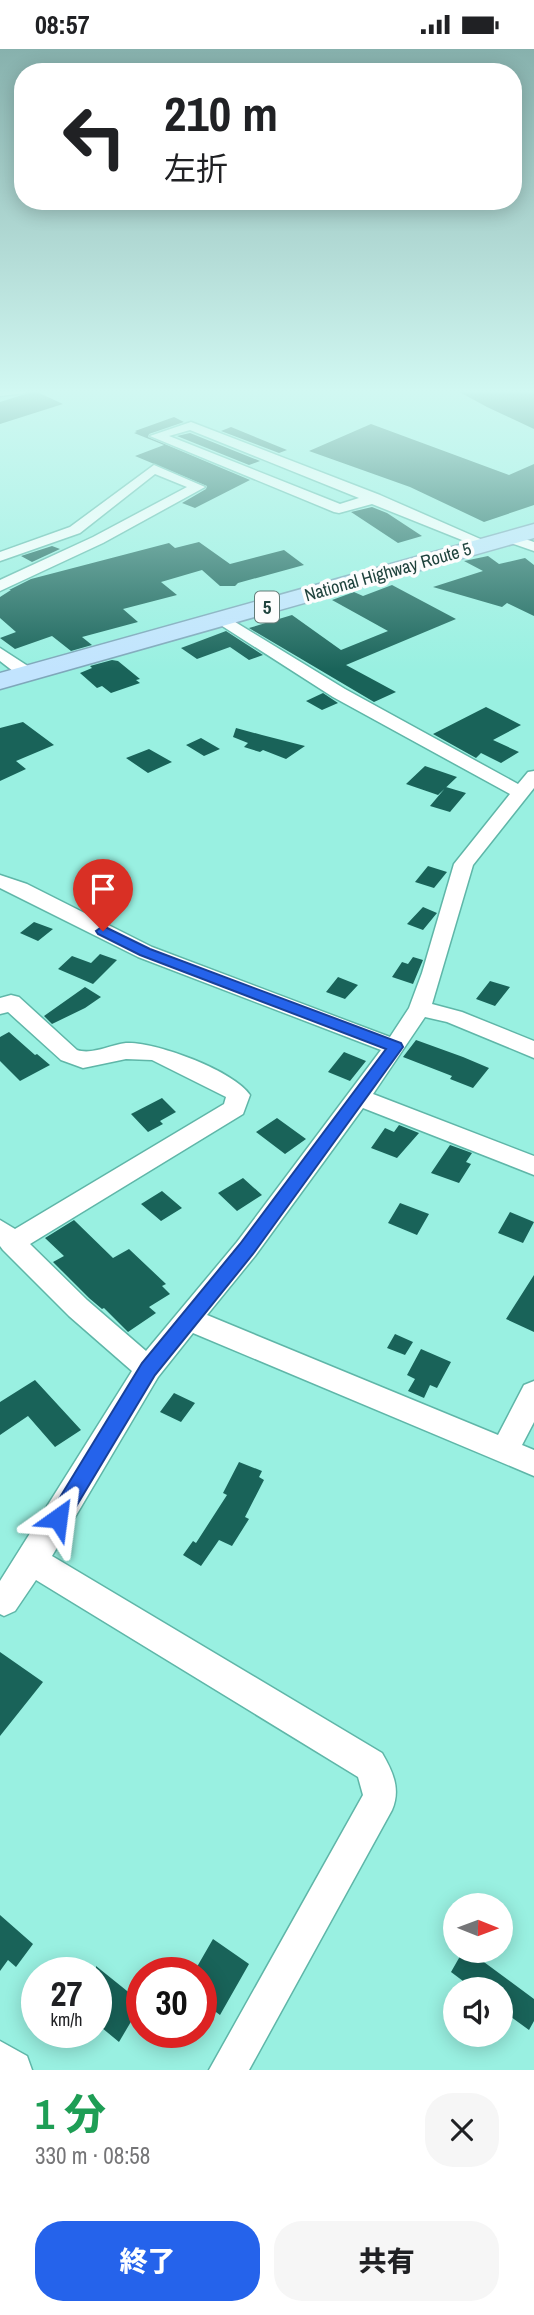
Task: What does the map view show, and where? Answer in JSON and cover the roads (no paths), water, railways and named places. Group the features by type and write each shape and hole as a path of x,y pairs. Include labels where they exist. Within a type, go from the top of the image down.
{"highway":[{"name":"National Highway Route 5","path":"0,681 510,538"}],"street":[{"path":"0,558 75,530 135,483"},
{"path":"1,584 98,540 198,487 189,483"},
{"path":"274,483 339,509 374,498"},
{"path":"337,483 374,498 534,547"},
{"path":"222,619 339,693 524,798"},
{"path":"0,653 27,674"},
{"path":"0,1599 4,1601 32,1561 148,1369 191,1320 396,1047 420,1008 433,973 457,881 464,865 524,798 534,776"},
{"path":"0,881 20,888 145,952 396,1047"},
{"path":"0,1007 11,1002 69,1055 83,1060 126,1051 156,1053 230,1087 238,1095 235,1108 6,1236 78,1308 148,1369"},
{"path":"420,1008 454,1017 534,1050"},
{"path":"359,1097 534,1166"},
{"path":"191,1320 534,1463"},
{"path":"505,1451 534,1393"},
{"path":"32,1561 370,1765 379,1779 380,1798 228,2070"},
{"path":"0,2060 13,2070"}]}
